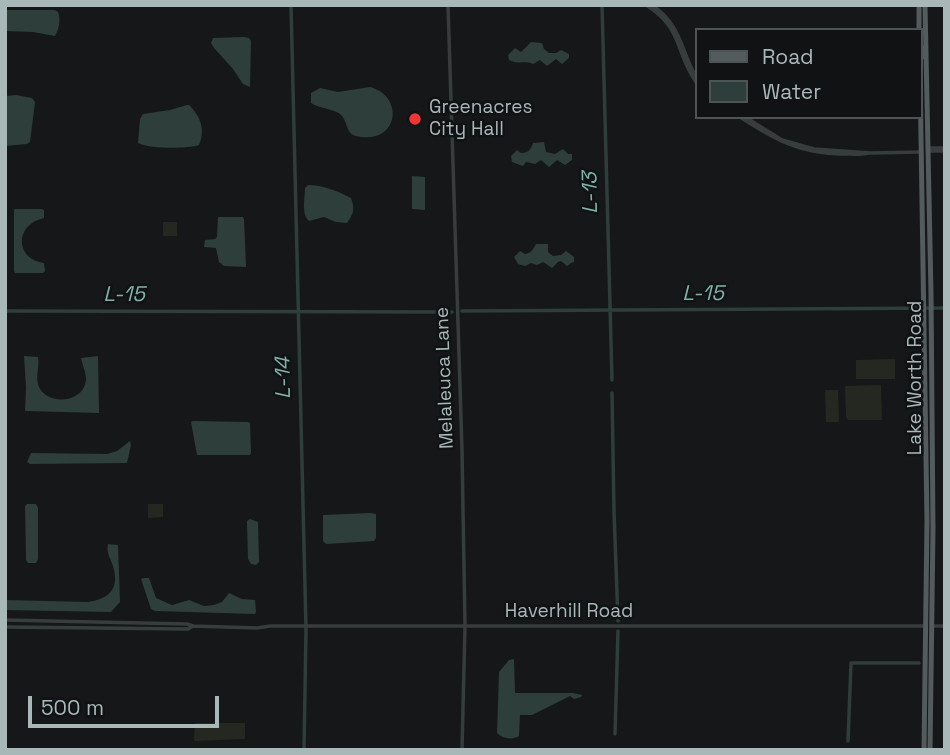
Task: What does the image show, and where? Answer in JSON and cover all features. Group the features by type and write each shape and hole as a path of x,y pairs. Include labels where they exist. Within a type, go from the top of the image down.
{"main road":[{"path":"919,5 919,28"},
{"name":"Lake Worth Road","path":"924,750 933,567 931,362 922,73 925,5"},
{"name":"Lake Worth Road","path":"922,73 927,102 923,225 931,293 928,302"},
{"name":"Lake Worth Road","path":"928,313 925,331 925,390 930,750"},
{"path":"925,331 929,337 931,362"},
{"path":"925,390 928,417 932,423"},
{"path":"927,554 933,567"}],"street":[{"name":"Melaleuca Lane","path":"449,5 462,450 465,626 462,750"},
{"path":"646,5 660,15 674,32 694,76"},
{"path":"652,5 676,30 694,74"},
{"path":"743,119 768,135 797,148 834,154 871,152"},
{"path":"749,119 797,145 830,151 925,151 931,148 945,150"},
{"name":"Haverhill Road","path":"5,620 299,627 945,626"},
{"name":"Haverhill Road","path":"5,627 188,629 193,626"}],"shaded area":[{"path":"163,222 177,222 177,236 163,236"},
{"path":"895,359 895,379 856,379 856,360"},
{"path":"881,385 882,420 848,420 845,386"},
{"path":"825,390 838,390 839,422 826,422"},
{"path":"148,504 163,504 163,517 148,518"},
{"path":"195,723 245,723 245,739 194,741"}],"water":[{"path":"5,10 55,10 58,12 59,24 55,36 5,31"},
{"path":"244,37 251,41 250,87 243,84 211,43 213,38"},
{"path":"531,42 542,43 549,53 561,50 569,54 569,58 562,64 556,59 547,66 540,60 533,64 509,60 508,55 515,48 521,52"},
{"path":"370,87 389,100 392,119 389,127 381,134 370,137 353,135 339,113 311,103 311,93 320,88 338,92"},
{"path":"5,96 32,98 35,102 30,142 5,146"},
{"path":"189,105 201,123 199,145 168,148 138,143 140,119 143,114"},
{"path":"544,142 546,152 555,154 563,149 572,154 572,160 565,165 557,160 549,167 541,160 535,164 526,162 523,166 512,162 511,156 517,150 526,152 533,143"},
{"path":"412,176 425,177 425,210 412,209"},
{"path":"308,185 330,189 351,198 353,211 347,223 324,217 309,221 304,206 305,188"},
{"path":"15,209 44,210 44,218 27,228 22,242 28,256 44,263 43,273 14,271"},
{"path":"218,217 243,217 246,267 224,266 219,262 216,248 204,247 205,240 217,237"},
{"path":"536,244 548,244 548,252 553,256 566,251 574,257 574,262 567,266 561,261 552,268 543,262 525,266 518,264 514,257 520,251 529,253"},
{"path":"24,356 38,357 37,381 45,394 52,398 67,399 80,393 84,387 86,376 81,358 98,356 99,413 25,411"},
{"path":"191,422 250,423 250,455 197,455"},
{"path":"130,441 127,463 27,462 31,453 107,454 117,451"},
{"path":"27,504 36,504 38,508 36,563 28,563 26,560"},
{"path":"376,514 374,541 326,544 323,541 323,515"},
{"path":"250,519 258,522 259,562 256,565 251,564 248,559 247,521"},
{"path":"108,544 118,545 120,602 111,612 5,610 5,600 88,602 107,595 114,587 115,581"},
{"path":"149,578 156,598 172,605 189,600 204,606 214,605 222,602 229,593 242,599 255,600 256,612 155,611 151,609 141,579"},
{"path":"514,659 515,693 582,695 574,699 570,696 532,715 520,715 519,736 508,738 497,733 499,672 509,660"}],"waterway":[{"name":"L-14","path":"291,5 306,629 304,750"},
{"name":"L-13","path":"602,5 612,380"},
{"name":"L-15","path":"462,311 945,308"},
{"name":"L-15","path":"5,311 452,312"},
{"name":"L-13","path":"612,393 618,621"},
{"name":"L-13","path":"615,734 618,631"},
{"path":"848,741 851,663 919,663"}],"place":[{"name":"Greenacres City Hall","path":"415,119"}]}
